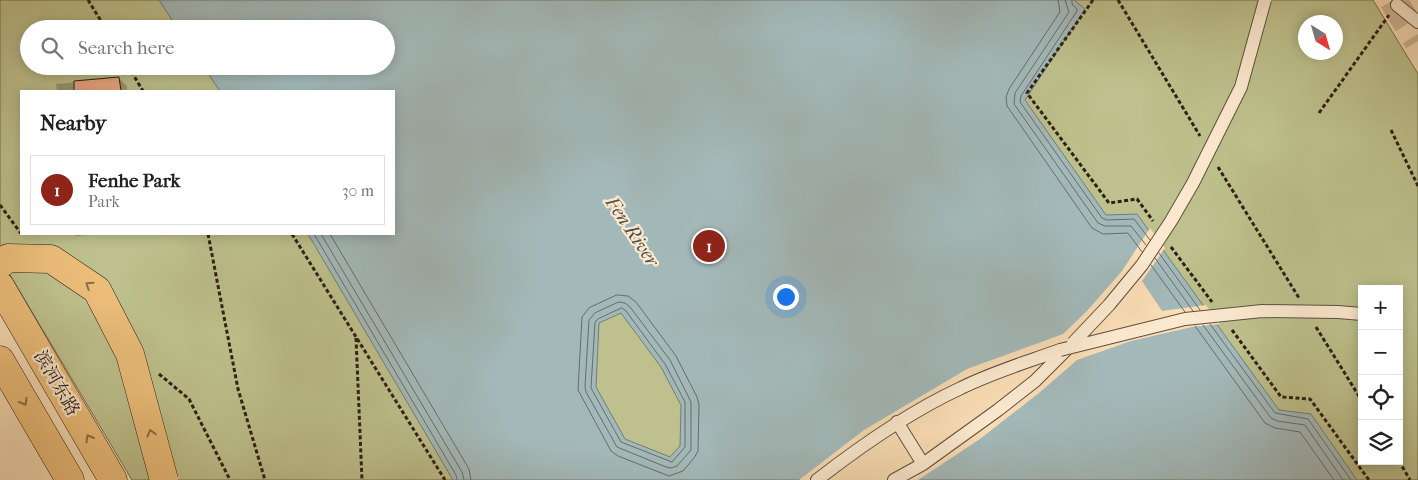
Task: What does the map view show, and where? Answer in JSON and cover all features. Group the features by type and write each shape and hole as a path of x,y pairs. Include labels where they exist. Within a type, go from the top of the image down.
{"highway":[{"path":"0,264 8,258 50,259 97,290 130,354 164,480"},
{"name":"滨河东路","path":"0,286 113,480"},
{"path":"0,360 70,480"}],"street":[{"path":"894,480 923,464 964,436 1035,381 1109,305 1142,265 1193,183 1241,87 1265,0"},
{"path":"1397,5 1418,22"},
{"path":"817,480 897,422 960,388 996,372 1060,350 1185,319 1262,311 1358,314"},
{"path":"897,422 923,464"}],"path":[{"path":"88,0 100,20"},
{"path":"1118,0 1204,142"},
{"path":"1319,113 1397,5"},
{"path":"133,75 142,90"},
{"path":"1391,130 1418,186"},
{"path":"1214,159 1300,301"},
{"path":"208,235 238,389 265,480"},
{"path":"293,235 445,480"},
{"path":"1316,326 1358,394"},
{"path":"356,337 362,480"},
{"path":"1401,465 1410,480"}],"green space":[{"path":"0,0 1373,0 1418,74 1418,480 132,480 0,258"}],"water":[{"name":"Fen River","path":"159,0 1074,0 1085,9 1025,100 1106,215 1137,214 1279,410 1311,414 1357,480 453,480 309,235 395,235 395,90 219,90 209,75 395,75 395,20 172,20","holes":["621,313 661,367 681,405 680,446 670,457 625,439 596,387 599,323"]}],"pier":[{"path":"1150,228 1165,248 1142,281 1162,311 1206,305 1220,324 1192,327 1131,341 1077,360 1039,393 980,439 918,480 799,480 864,430 967,369 1063,334 1087,311 1122,271"}],"building":[{"path":"119,77 121,90 74,90 74,81"}],"tunnel":[{"path":"1393,0 1418,41"}],"place":[{"name":"Fenhe Park","path":"709,246"}]}
